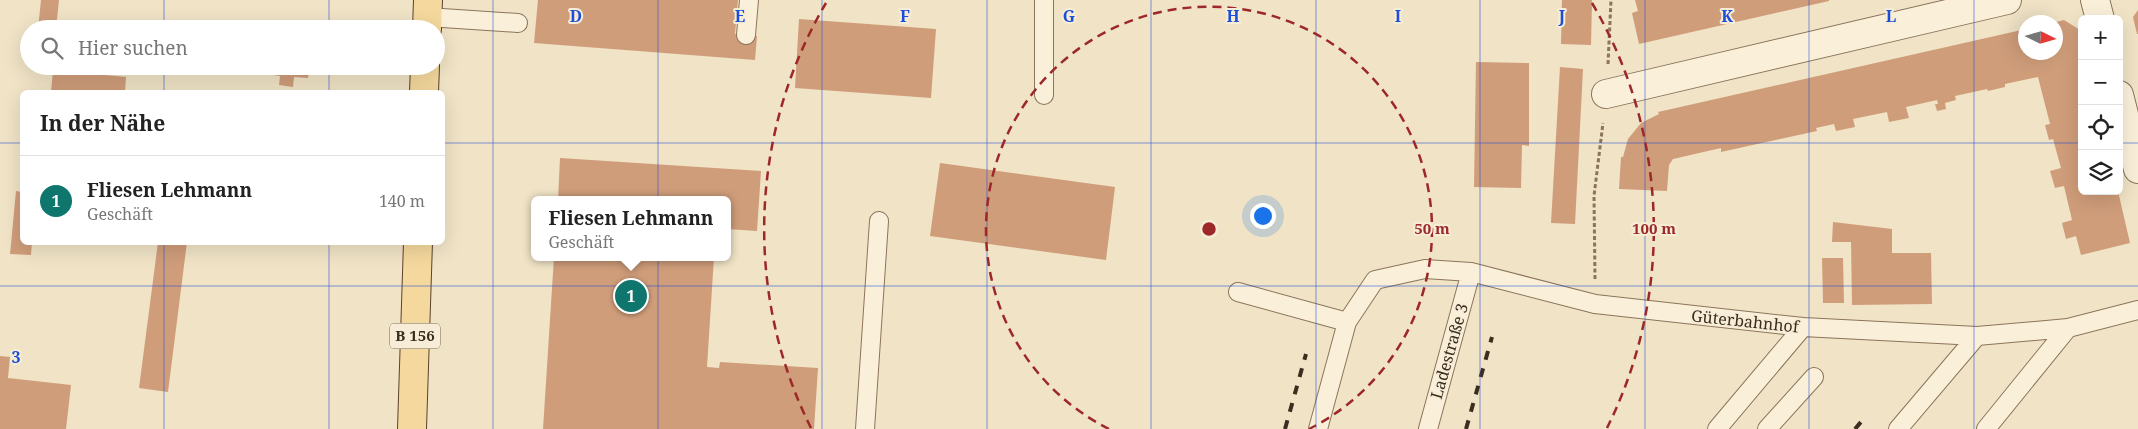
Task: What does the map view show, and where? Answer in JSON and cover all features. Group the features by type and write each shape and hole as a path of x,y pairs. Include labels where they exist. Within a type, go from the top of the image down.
{"main road":[{"path":"424,90 425,75"},
{"name":"B 156","path":"412,429 418,245"}],"street":[{"path":"1606,94 2007,0"},
{"path":"2095,0 2099,15"},
{"path":"2122,105 2138,169"}],"lane":[{"path":"746,35 749,0"},
{"path":"1044,0 1044,95"},
{"path":"427,15 518,23"},
{"path":"865,429 879,221"},
{"name":"Güterbahnhof","path":"1318,429 1347,322 1375,280 1425,269 1471,272 1595,304 1804,327 1977,336 2068,328 2138,310"},
{"name":"Ladestraße 3","path":"1428,429 1471,272"},
{"path":"1238,292 1347,322"},
{"path":"1717,429 1804,327"},
{"path":"1986,429 2068,328"},
{"path":"1898,429 1977,336"},
{"path":"1766,429 1814,377"}],"path":[{"path":"1595,304 1594,196 1606,94 1611,0"}],"building":[{"path":"41,0 59,0 57,20 39,20"},
{"path":"538,0 738,0 735,34 757,36 755,60 534,43"},
{"path":"1562,0 1592,0 1591,45 1561,44"},
{"path":"1635,0 1829,1 1639,44 1632,13 1638,11"},
{"path":"2138,10 2138,34 2137,34 2133,17"},
{"path":"799,19 936,29 931,98 795,88"},
{"path":"2063,20 2078,29 2078,195 2119,195 2130,243 2081,255 2076,236 2066,239 2062,223 2072,220 2064,186 2055,188 2050,171 2061,168 2053,139 2049,140 2045,125 2050,124 2038,77 2005,84 2005,87 1988,91 1987,89 1955,96 1956,100 1945,103 1946,109 1937,111 1935,104 1938,104 1937,100 1906,107 1909,118 1889,122 1887,112 1853,119 1855,127 1836,131 1834,124 1816,128 1817,131 1721,152 1721,148 1673,159 1669,165 1667,191 1619,189 1621,157 1623,157 1628,139 1641,123 1659,114 1658,112 2018,31 2018,60 2063,60"},
{"path":"1476,62 1529,63 1529,146 1522,145 1521,188 1474,187"},
{"path":"1560,67 1583,69 1575,224 1551,223"},
{"path":"53,75 126,77 125,90 51,90"},
{"path":"273,75 308,75 308,78 294,77 293,87 279,85 280,76"},
{"path":"560,158 761,171 757,231 731,229 731,196 558,196"},
{"path":"940,163 1115,187 1106,260 930,236"},
{"path":"16,191 20,192 20,245 32,245 31,255 10,254"},
{"path":"1833,222 1892,229 1892,253 1931,253 1932,304 1852,305 1851,242 1832,242"},
{"path":"158,245 187,245 168,392 139,388"},
{"path":"1822,258 1843,258 1844,303 1823,303"},
{"path":"554,261 714,261 707,367 719,368 720,362 818,368 814,429 543,429"},
{"path":"0,356 10,357 8,378 71,385 66,429 0,429"}],"railway":[{"path":"1466,429 1492,337"},
{"path":"1285,429 1306,354"},
{"path":"1855,429 1866,416"}],"place":[{"name":"Fliesen Lehmann","path":"631,296"}]}
